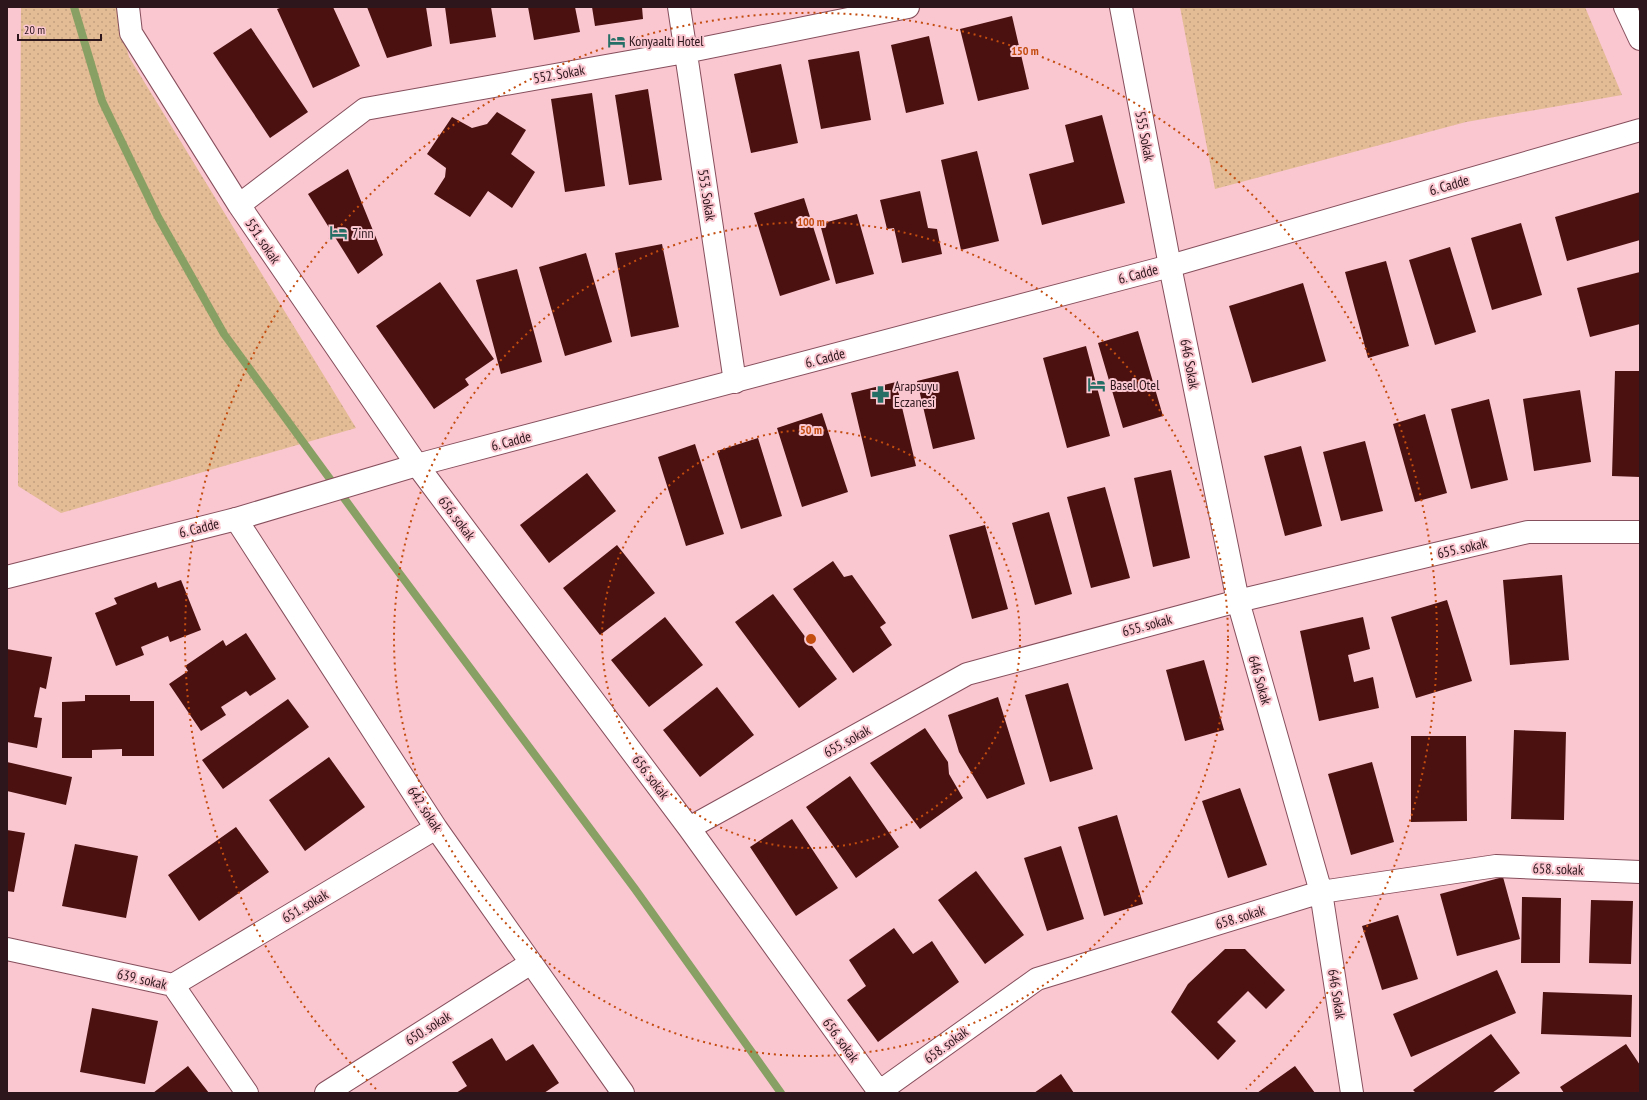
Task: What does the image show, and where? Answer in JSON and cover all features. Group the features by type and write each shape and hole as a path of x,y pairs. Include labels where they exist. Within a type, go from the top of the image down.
{"street":[{"name":"551. sokak","path":"128,7 131,33 239,205 417,465"},
{"name":"553. Sokak","path":"679,7 735,382"},
{"name":"552. Sokak","path":"239,205 365,109 685,52 908,7"},
{"name":"555 Sokak","path":"1121,7 1170,266"},
{"path":"1625,7 1640,39"},
{"name":"6. Cadde","path":"7,577 236,519 417,465 1170,266 1640,130"},
{"name":"646 Sokak","path":"1170,266 1238,601 1321,892 1352,1093"},
{"name":"656. sokak","path":"417,465 689,828 879,1093"},
{"name":"642. sokak","path":"236,519 436,828 623,1093"},
{"name":"655. sokak","path":"689,828 967,674 1238,601 1528,532 1640,532"},
{"name":"651. sokak","path":"173,985 436,828"},
{"name":"658. sokak","path":"879,1093 1037,979 1321,892 1496,866 1640,872"},
{"name":"639. sokak","path":"7,949 173,985 247,1093"},
{"name":"650. sokak","path":"326,1093 531,963"}],"shaded area":[{"path":"21,7 116,7 129,57 356,428 61,513 18,486"},
{"path":"1180,7 1585,7 1622,95 1466,122 1215,189"}],"building":[{"path":"283,7 333,7 360,66 313,88 277,9"},
{"path":"367,7 426,7 432,46 387,58"},
{"path":"445,7 491,7 496,37 450,44"},
{"path":"528,7 575,7 580,32 534,40"},
{"path":"592,7 642,7 643,19 595,26"},
{"path":"1012,16 1029,89 978,101 960,29"},
{"path":"251,28 308,112 270,138 213,53"},
{"path":"929,36 944,104 906,113 891,45"},
{"path":"859,51 871,120 821,129 808,60"},
{"path":"781,64 798,143 751,153 734,74"},
{"path":"648,89 662,180 629,185 615,95"},
{"path":"592,93 605,186 565,192 551,99"},
{"path":"497,112 526,130 511,154 535,172 512,208 488,191 470,217 434,194 445,177 446,168 427,154 452,117 472,128 487,124"},
{"path":"1102,115 1125,203 1042,225 1029,174 1074,162 1065,125"},
{"path":"977,151 999,241 961,250 941,160"},
{"path":"348,169 383,255 358,274 308,194"},
{"path":"920,191 928,228 937,229 942,254 902,263 894,228 887,229 880,200"},
{"path":"1640,192 1640,240 1567,261 1555,217"},
{"path":"804,198 830,280 780,296 754,213"},
{"path":"857,214 874,274 836,284 820,224"},
{"path":"1521,223 1542,295 1492,310 1471,238"},
{"path":"662,244 679,327 631,337 615,253"},
{"path":"1450,247 1476,332 1435,345 1409,260"},
{"path":"586,253 612,342 565,356 539,267"},
{"path":"1386,261 1409,346 1368,358 1345,272"},
{"path":"517,269 542,362 501,374 476,280"},
{"path":"1640,272 1640,324 1590,337 1577,288"},
{"path":"440,282 494,359 465,379 469,385 434,409 376,326"},
{"path":"1303,283 1326,361 1252,383 1229,306"},
{"path":"1138,331 1163,416 1123,428 1098,343"},
{"path":"1086,346 1110,436 1067,448 1043,358"},
{"path":"958,371 975,439 933,449 917,381"},
{"path":"1615,371 1640,371 1640,477 1612,476"},
{"path":"896,382 916,466 871,477 851,393"},
{"path":"1580,390 1591,462 1534,471 1523,399"},
{"path":"1489,399 1508,480 1471,489 1451,409"},
{"path":"822,413 848,492 802,507 777,428"},
{"path":"1425,414 1447,493 1415,502 1393,424"},
{"path":"758,438 782,516 741,529 717,451"},
{"path":"1365,441 1383,511 1341,521 1323,452"},
{"path":"695,444 724,534 686,546 658,457"},
{"path":"1301,446 1322,526 1285,536 1264,456"},
{"path":"1171,470 1190,558 1153,567 1134,478"},
{"path":"587,473 616,511 549,563 520,525"},
{"path":"1105,487 1130,578 1091,588 1067,497"},
{"path":"1049,512 1072,594 1035,605 1012,523"},
{"path":"985,525 1008,609 972,619 949,535"},
{"path":"617,545 655,593 600,635 563,588"},
{"path":"833,561 844,577 852,575 886,623 880,627 892,645 853,673 793,589"},
{"path":"1562,575 1569,660 1510,665 1503,580"},
{"path":"181,580 201,630 170,642 168,636 141,647 144,655 116,666 95,613 117,604 114,598 156,582 158,588"},
{"path":"773,594 837,679 799,708 735,622"},
{"path":"1447,600 1472,681 1416,698 1391,617"},
{"path":"665,617 703,665 649,707 611,660"},
{"path":"1363,617 1370,649 1348,655 1354,682 1373,677 1379,708 1319,721 1300,631"},
{"path":"246,633 276,679 250,696 246,691 221,707 226,715 201,731 169,684 188,671 185,666 223,640 226,646"},
{"path":"7,649 52,657 46,689 40,687 34,717 42,718 37,748 7,742"},
{"path":"1204,660 1224,730 1185,741 1166,670"},
{"path":"1068,683 1093,769 1050,782 1025,695"},
{"path":"717,687 754,735 700,777 663,730"},
{"path":"85,695 130,695 130,701 154,701 154,756 122,756 122,749 92,750 92,758 62,758 62,702 85,701"},
{"path":"998,697 1025,784 987,799 959,752 948,715"},
{"path":"288,699 309,727 223,789 202,760"},
{"path":"925,728 948,762 949,774 963,798 920,829 870,763"},
{"path":"1514,730 1566,732 1564,820 1511,819"},
{"path":"1411,736 1466,736 1467,821 1411,822"},
{"path":"329,757 365,807 305,851 269,800"},
{"path":"7,762 72,777 66,805 7,791"},
{"path":"1372,762 1394,842 1351,855 1328,774"},
{"path":"850,776 899,847 856,878 806,807"},
{"path":"1240,788 1267,865 1228,878 1202,801"},
{"path":"1117,815 1143,904 1104,916 1078,827"},
{"path":"792,819 838,888 796,916 750,847"},
{"path":"236,827 269,872 199,921 168,875"},
{"path":"7,830 25,833 14,892 7,891"},
{"path":"75,844 138,856 126,918 62,906"},
{"path":"1061,846 1084,919 1047,931 1024,858"},
{"path":"976,871 1024,935 985,964 938,900"},
{"path":"1503,877 1520,939 1457,956 1440,894"},
{"path":"1522,897 1561,898 1560,963 1521,963"},
{"path":"1591,900 1633,901 1631,964 1589,963"},
{"path":"1398,915 1418,979 1382,990 1362,926"},
{"path":"894,928 913,954 932,941 959,982 878,1042 847,1000 866,986 849,960"},
{"path":"1225,949 1245,949 1285,990 1266,1009 1248,991 1217,1022 1236,1041 1218,1060 1171,1012 1188,984"},
{"path":"1497,970 1516,1013 1411,1057 1393,1014"},
{"path":"1543,992 1632,995 1631,1037 1541,1034"},
{"path":"92,1008 158,1021 145,1084 80,1072"},
{"path":"1491,1034 1520,1073 1492,1093 1416,1093 1413,1090"},
{"path":"492,1038 506,1061 533,1044 559,1083 544,1093 456,1093 467,1086 452,1062"},
{"path":"1626,1044 1640,1065 1640,1093 1564,1093 1560,1087"},
{"path":"188,1066 209,1093 153,1093"},
{"path":"1295,1066 1315,1093 1257,1093"},
{"path":"1061,1074 1074,1093 1034,1093"}],"waterway":[{"path":"74,7 102,101 158,217 224,334 379,546 635,889 781,1093"}],"place":[{"name":"Konyaaltı Hotel","path":"616,41"},
{"name":"7inn","path":"339,233"},
{"name":"Basel Otel","path":"1097,385"},
{"name":"Arapsuyu Eczanesi","path":"881,394"}]}
